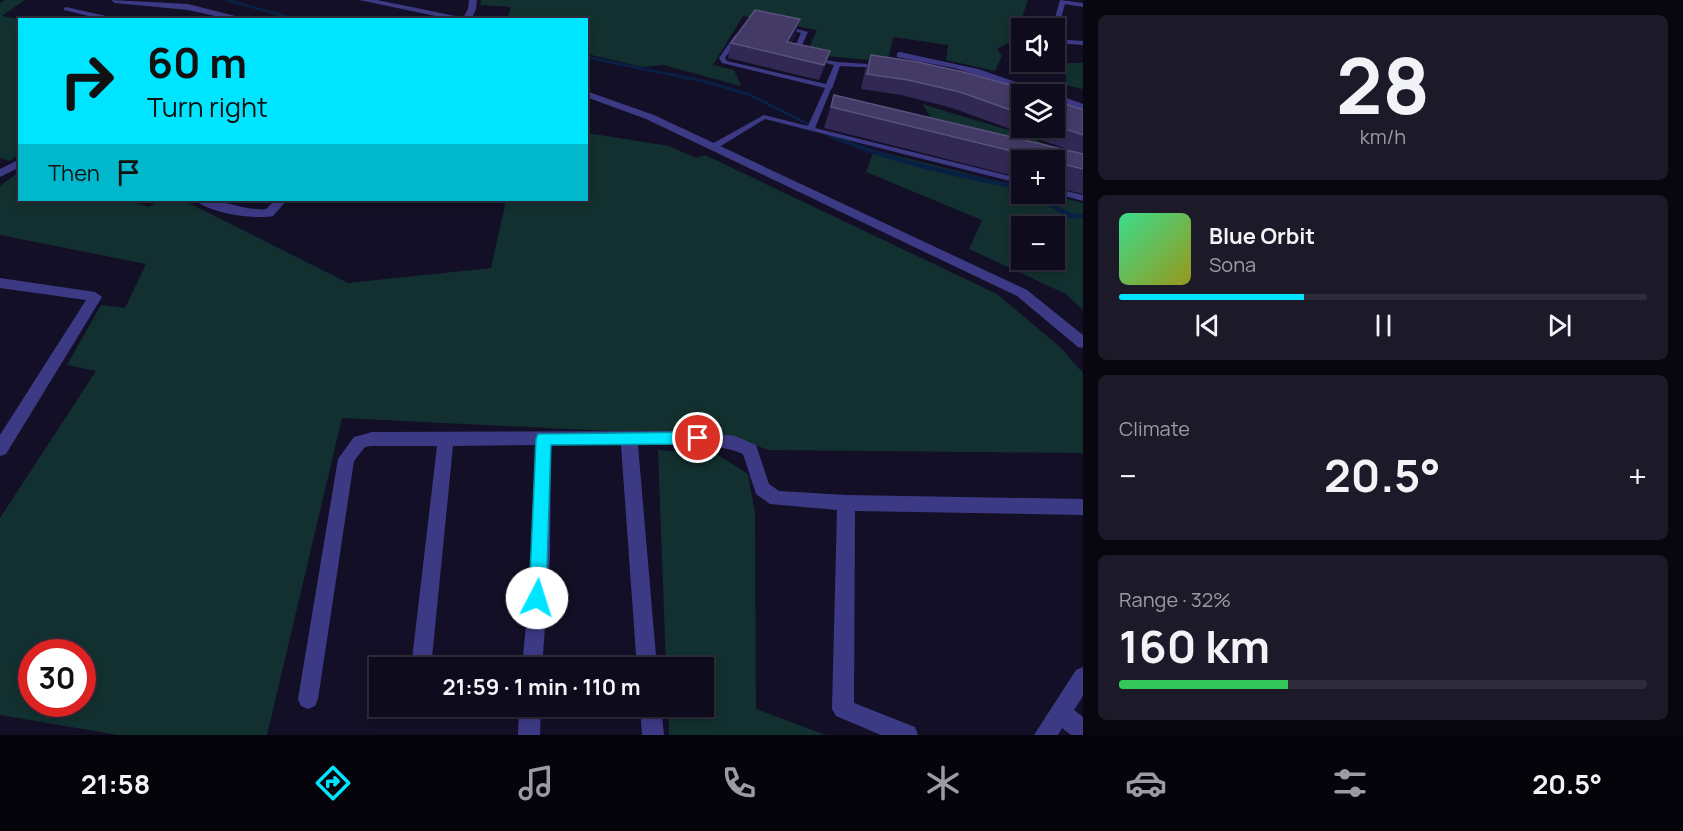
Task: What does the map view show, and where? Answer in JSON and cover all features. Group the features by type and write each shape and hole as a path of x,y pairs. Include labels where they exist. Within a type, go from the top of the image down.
{"street":[{"path":"116,0 188,7 238,18"},
{"path":"363,0 461,18"},
{"path":"467,18 472,9 473,0"},
{"path":"900,56 969,68 1016,84"},
{"path":"588,95 640,113 1022,293 1083,343"},
{"path":"1065,101 1083,107"},
{"path":"0,174 18,163"},
{"path":"204,201 231,211 252,215 269,213 280,201"},
{"path":"0,283 95,297 0,449"},
{"path":"308,699 346,459 360,441 372,439 698,438 735,443 750,450 762,489 776,499 846,503 1083,507"},
{"path":"422,657 446,439"},
{"path":"533,657 540,558 543,439"},
{"path":"629,439 646,657"},
{"path":"846,503 843,709 907,735"},
{"path":"1045,735 1083,677"},
{"path":"1060,713 1083,731"},
{"path":"529,735 530,717"},
{"path":"651,717 653,735"}],"lane":[{"path":"1058,18 1063,1 1083,5"},
{"path":"66,9 105,18"},
{"path":"772,25 805,32 795,56 838,64 885,67"},
{"path":"742,30 722,58 724,62 830,87"},
{"path":"1065,42 1083,43"},
{"path":"811,129 838,64"},
{"path":"713,147 764,117 1011,179"},
{"path":"1065,193 1083,198"}],"green space":[{"path":"5,0 25,0 2,16 18,19 18,155 10,161 0,158 0,3"},
{"path":"481,0 1028,0 1022,18 1011,18 1011,42 997,49 1002,56 995,71 946,60 948,45 893,37 888,62 806,54 817,30 743,16 713,65 734,70 741,86 663,65 643,67 588,54 588,18 507,18 511,7 480,5"},
{"path":"1065,63 1083,63 1083,89 1066,85"},
{"path":"922,104 1011,131 1011,138 1031,138 1062,150 1013,150 906,124 931,117"},
{"path":"588,133 669,146 696,158 705,155 997,294 1060,347 1083,373 1083,453 768,450 734,437 342,418 267,735 118,735 0,715 0,518 96,371 67,365 101,305 125,308 146,264 0,235 0,186 18,173 18,201 130,201 148,207 158,201 185,201 348,283 491,268 506,201 588,201"},
{"path":"874,150 1011,184 1011,204 1065,204 1065,198 1083,203 1083,310 1066,294 1014,270 1065,270 1065,216 1011,216 1011,268 969,249 982,220 866,172"},
{"path":"1065,151 1083,158 1065,159"},
{"path":"658,450 718,455 748,474 755,513 756,709 826,735 669,735 668,717 714,717 714,657 666,657"}],"building":[{"path":"755,10 800,19 787,42 830,51 824,65 731,43"},
{"path":"871,55 963,72 1011,85 1011,110 960,92 908,80 867,74"},
{"path":"834,95 1083,154 1083,169 1065,165 1065,150 1011,151 831,107"},
{"path":"1065,104 1083,110 1083,135 1065,129"}],"waterway":[{"path":"227,0 292,18"},
{"path":"588,57 707,82 750,95 810,125"},
{"path":"807,124 814,127"},
{"path":"827,134 898,160 1011,186"},
{"path":"1049,204 1071,216 1083,216"}],"route":[{"path":"537,598 543,439 698,438"}]}
